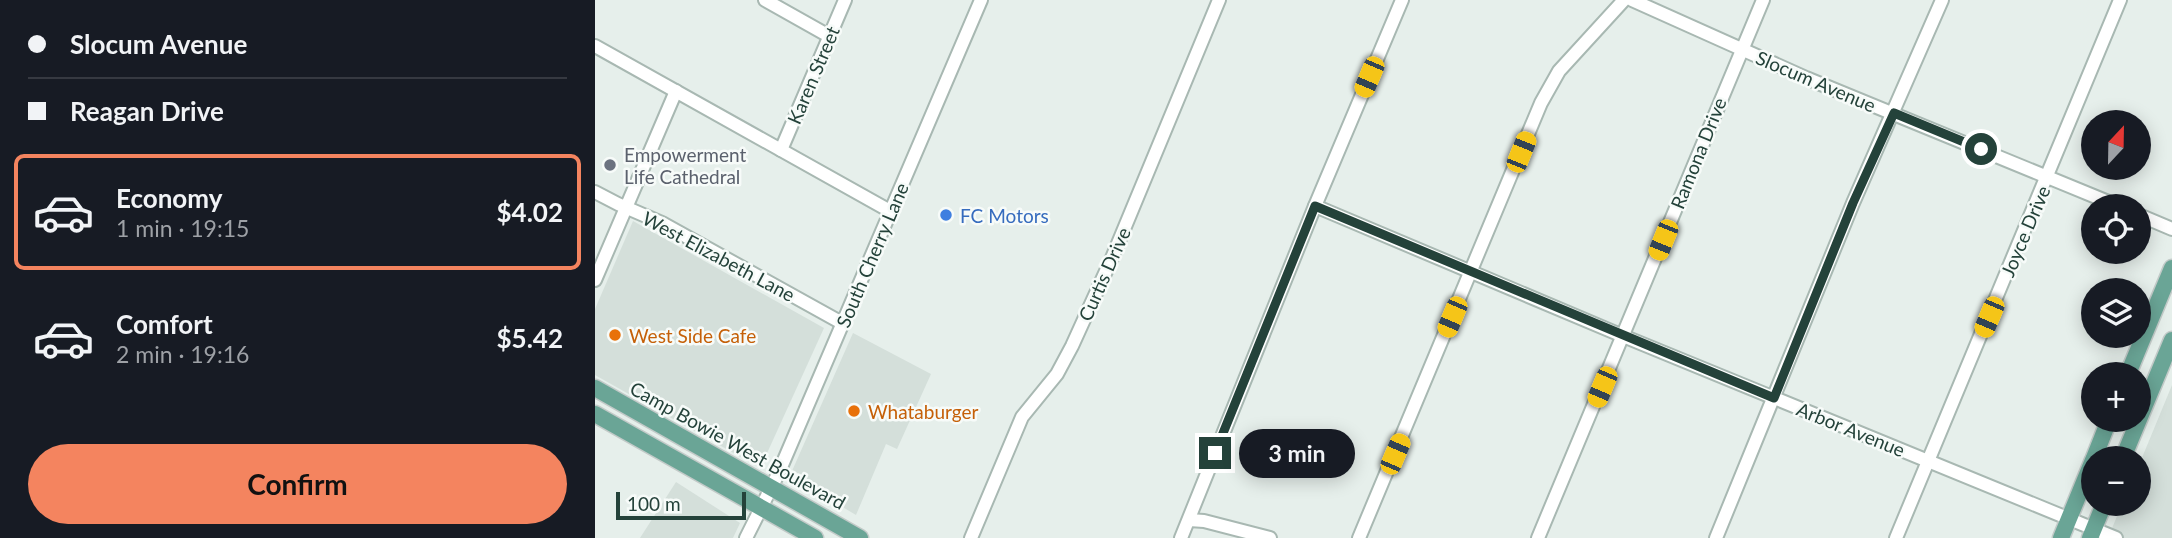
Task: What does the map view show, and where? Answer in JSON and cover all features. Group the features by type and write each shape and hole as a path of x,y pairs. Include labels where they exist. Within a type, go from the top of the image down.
{"main road":[{"path":"2133,362 2172,268"},
{"path":"2128,446 2172,340"},
{"name":"Camp Bowie West Boulevard","path":"595,388 860,538"},
{"path":"595,414 815,538"},
{"path":"2061,538 2081,488"},
{"path":"2092,533 2099,516"}],"street":[{"path":"765,0 829,36"},
{"name":"Karen Street","path":"781,150 845,0"},
{"name":"South Cherry Lane","path":"746,538 772,488 981,0"},
{"name":"Curtis Drive","path":"971,538 1022,417 1057,374 1072,346 1112,258 1219,0"},
{"path":"1181,538 1315,206 1402,0"},
{"path":"1359,538 1541,103 1559,71 1624,0"},
{"name":"Slocum Avenue","path":"1632,0 1741,50 2089,194"},
{"name":"Ramona Drive","path":"1538,538 1763,0"},
{"path":"1716,538 1853,203 1942,0"},
{"name":"Joyce Drive","path":"1896,538 2120,0"},
{"path":"595,46 890,211"},
{"path":"595,280 676,91"},
{"name":"West Elizabeth Lane","path":"595,192 662,223 842,323"},
{"name":"Arbor Avenue","path":"1315,206 1623,336 2069,518 2092,533 2116,538"},
{"path":"2151,220 2172,229"},
{"path":"1189,520 1204,521 1270,538"}],"shaded area":[{"path":"633,221 824,328 763,462 753,464 595,375 595,309"},
{"path":"853,333 931,374 897,449 886,444 856,515 792,477 792,471"},
{"path":"2172,385 2172,538 2108,538 2117,516 2151,516 2151,446 2147,446"},
{"path":"676,482 740,523 733,538 640,538"}],"place":[{"name":"Empowerment Life Cathedral","path":"610,165"},
{"name":"FC Motors","path":"946,215"},
{"name":"West Side Cafe","path":"615,335"},
{"name":"Whataburger","path":"854,411"}],"route":[{"path":"1215,453 1315,206 1774,398 1853,203 1894,113 1981,149"}]}
